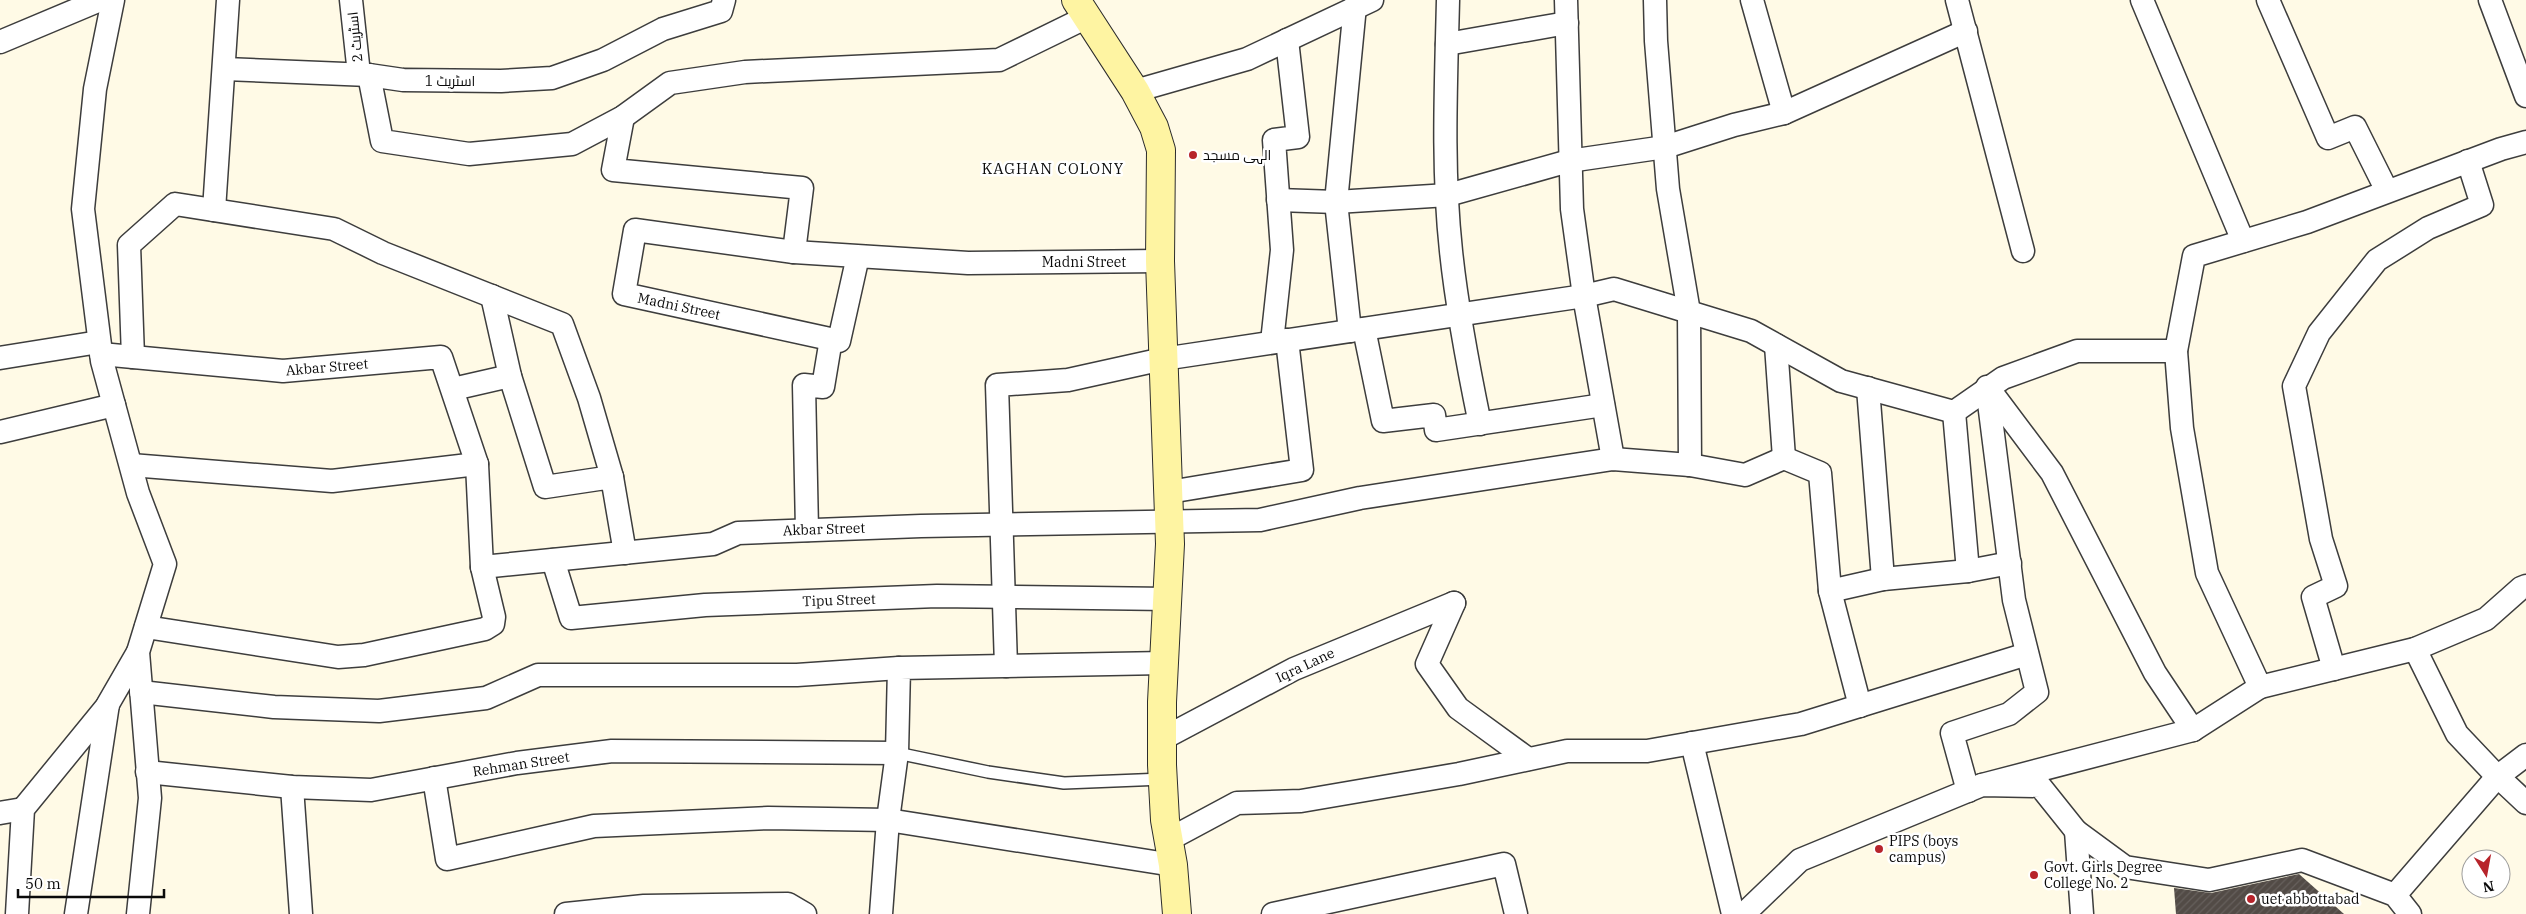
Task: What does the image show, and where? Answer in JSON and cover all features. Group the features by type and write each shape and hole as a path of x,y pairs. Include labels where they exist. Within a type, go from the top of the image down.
{"street":[{"path":"0,42 100,0"},
{"path":"16,914 23,809 108,704 138,652 166,564 138,493 100,348 82,209 95,89 113,0"},
{"path":"214,210 228,0"},
{"name":"اسٹریٹ 2","path":"351,0 364,75 382,141 478,154 572,144 623,117"},
{"name":"اسٹریٹ 1","path":"224,69 364,75 403,80 501,81 552,78 603,60 664,29 721,11 724,0"},
{"path":"1448,0 1444,133 1448,195 1458,314 1480,424"},
{"path":"1566,0 1569,160 1572,210 1584,296 1613,460"},
{"path":"1655,0 1656,41 1668,189 1689,312 1690,464"},
{"path":"1752,0 1784,114"},
{"path":"1957,0 2023,251"},
{"path":"2142,0 2243,241"},
{"path":"2268,0 2328,138 2354,127 2387,191"},
{"path":"2490,0 2526,96"},
{"path":"1135,91 1247,59 1363,3"},
{"path":"1363,3 1336,202 1357,330 1383,421 1434,415 1436,430 1603,405"},
{"path":"794,252 802,188 614,170 623,117 670,83 745,72 999,60 1082,8 1135,91 1154,127 1160,144 1160,261 1170,523 1162,739 1163,779 1177,914"},
{"path":"1447,44 1567,23"},
{"path":"1278,200 1336,202 1448,195 1569,160 1665,147 1734,125 1784,114 1966,32"},
{"path":"1169,492 1302,470 1280,341 1282,250 1274,140 1298,137 1287,40"},
{"path":"2260,687 2207,573 2182,428 2176,351 2194,256 2307,222 2468,161 2526,142"},
{"path":"2334,669 2313,597 2336,586 2321,539 2294,386 2319,333 2376,260 2428,228 2482,205 2468,161"},
{"path":"133,357 129,245 175,204 334,229 383,253 562,324 589,398 612,477 625,553"},
{"name":"Madni Street","path":"831,339 624,294 635,230 794,252 858,256 968,262 1160,261"},
{"path":"807,530 804,385 823,387 831,339 839,341 858,256"},
{"path":"1006,666 996,385 1068,380 1163,359 1584,296 1614,289 1751,331 1841,381 1954,412"},
{"path":"492,296 510,376 546,487 612,477"},
{"path":"1776,345 1784,458 1820,473 1830,590 1860,706"},
{"name":"Akbar Street","path":"0,358 100,348 133,357 283,371 441,357 476,464 482,567 494,617 493,624 485,629 364,655 338,657 146,627"},
{"path":"1954,412 1987,387 2003,378 2077,351 2176,351"},
{"path":"453,389 510,376"},
{"path":"1975,788 1952,733 2009,714 2037,692 2014,600 1987,387"},
{"path":"1987,387 2052,473 2156,674 2193,730"},
{"path":"1868,388 1883,579"},
{"path":"0,432 114,405"},
{"path":"1954,412 1968,571"},
{"name":"Akbar Street","path":"482,567 713,544 738,533 1260,520 1360,498 1613,460 1690,464 1745,475 1784,458"},
{"path":"131,465 332,481 476,464"},
{"name":"Tipu Street","path":"553,560 572,618 704,605 937,596 1168,599"},
{"path":"1830,590 1883,579 1968,571 2010,563"},
{"path":"1741,914 1748,910 1800,860 1975,788 2193,730 2260,687 2415,649 2486,619 2526,586"},
{"name":"Iqra Lane","path":"1162,739 1294,669 1454,603 1427,664 1458,708 1528,759"},
{"path":"2415,649 2457,734 2497,777 2526,803"},
{"path":"138,652 150,798 138,914"},
{"path":"434,778 447,859 594,826 768,818 888,820 1170,852 1238,804 1301,801 1459,774 1567,751 1647,751 1801,724 2027,654"},
{"path":"141,692 274,708 380,711 486,698 538,675 797,675 899,668 1164,663"},
{"path":"881,914 888,820 897,753 899,668"},
{"path":"76,914 108,704"},
{"path":"1692,743 1733,914"},
{"name":"Rehman Street","path":"147,772 292,787 371,790 517,763 612,752 897,753"},
{"path":"2395,895 2497,777 2526,755"},
{"path":"1975,788 2040,786 2076,831 2125,868 2209,880 2302,860 2395,895 2410,914"},
{"path":"292,787 301,914"},
{"path":"0,813 23,809"},
{"path":"2076,831 2082,914"},
{"path":"1273,914 1504,864 1516,914"},
{"path":"566,914 644,906 788,904 805,914"}],"lane":[{"path":"897,753 988,772 1064,783 1163,779"}],"building":[{"name":"uet abbottabad","path":"2299,874 2344,914 2176,914 2174,888 2211,893"}],"place":[{"name":"الہی مسجد","path":"1193,155"},
{"name":"PIPS (boys campus)","path":"1879,849"},
{"name":"Govt. Girls Degree College No. 2","path":"2034,875"},
{"name":"uet abbottabad","path":"2251,899"}],"district":[{"name":"KAGHAN COLONY","path":"1053,168"}]}
